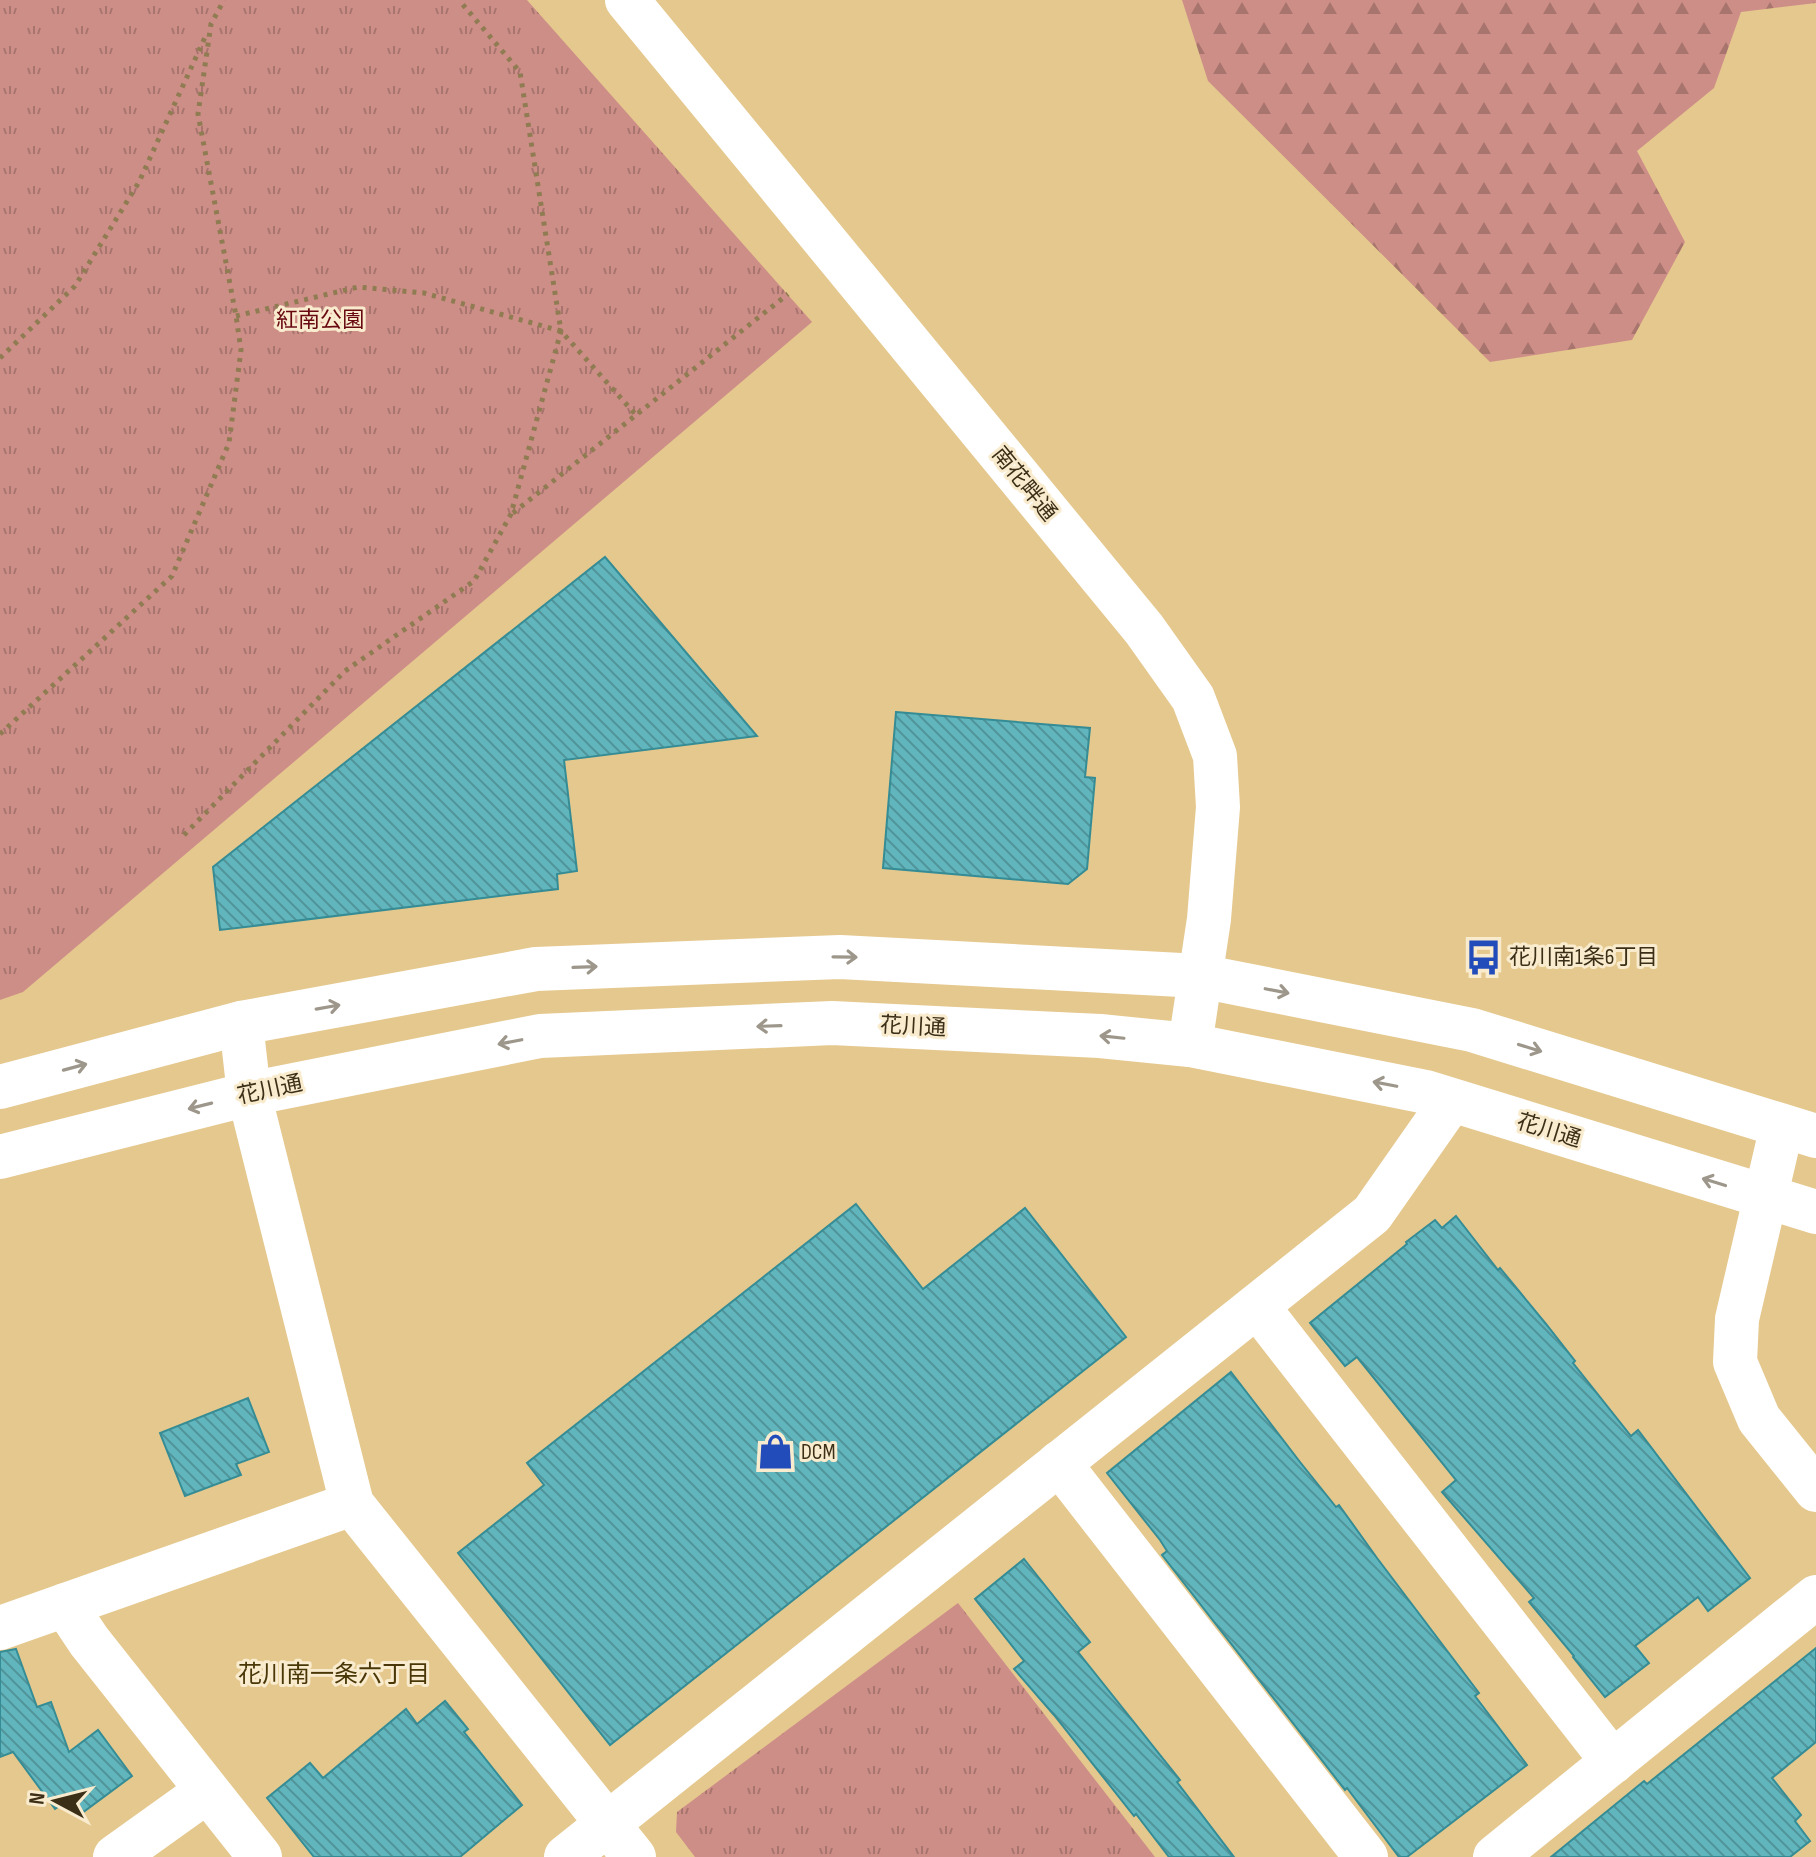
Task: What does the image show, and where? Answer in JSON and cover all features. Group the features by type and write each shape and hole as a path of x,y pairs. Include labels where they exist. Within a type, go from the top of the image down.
{"street":[{"name":"南花畔通","path":"627,0 1144,629 1193,698 1215,756 1218,807 1209,919 1190,1045"},
{"path":"0,1087 241,1023 536,969 840,957 1200,976 1472,1030 1799,1131 1765,1198 1737,1319 1735,1362 1759,1419 1816,1490"},
{"path":"241,1023 249,1094 352,1504 621,1840"},
{"name":"花川通","path":"0,1157 249,1094 540,1036 832,1023 1100,1036 1190,1045 1426,1092 1816,1212"},
{"path":"566,1857 621,1840 1059,1463 1372,1214 1451,1101"},
{"path":"1257,1306 1613,1762"},
{"path":"1059,1463 1366,1857"},
{"path":"0,1628 352,1504"},
{"path":"1495,1857 1816,1597"},
{"path":"65,1605 89,1641 260,1857"},
{"path":"115,1857 207,1791"}],"path":[{"path":"0,358 75,286 139,182 224,0"},
{"path":"184,835 345,671 474,581 511,514 561,331 520,72 459,0"},
{"path":"0,734 172,576 229,443 241,350 198,114 211,24"},
{"path":"236,316 358,287 424,293 561,331 636,415"},
{"path":"511,514 788,294"}],"green space":[{"name":"紅南公園","path":"0,0 527,0 812,322 23,992 0,1000"},
{"path":"1182,0 1816,0 1816,3 1741,12 1714,88 1637,151 1685,242 1632,340 1490,362 1208,81"},
{"path":"958,1603 1155,1857 695,1857 676,1832 677,1812"}],"building":[{"path":"605,557 757,736 564,760 577,871 557,874 558,889 220,930 213,867"},
{"path":"896,712 1090,728 1085,777 1095,778 1087,869 1068,884 883,868"},
{"path":"856,1204 923,1289 1025,1208 1126,1337 610,1745 458,1553 544,1485 527,1463"},
{"path":"1456,1216 1546,1324 1631,1436 1638,1430 1750,1578 1708,1611 1698,1597 1635,1646 1649,1663 1605,1697 1529,1602 1534,1598 1442,1492 1456,1480 1357,1357 1345,1366 1310,1323 1435,1220 1442,1228"},
{"path":"1231,1372 1336,1507 1339,1505 1479,1693 1475,1696 1527,1765 1407,1857 1399,1857 1347,1788 1345,1790 1162,1555 1167,1551 1160,1540 1107,1473"},
{"path":"248,1398 269,1452 236,1464 241,1475 185,1496 160,1433"},
{"path":"1024,1559 1090,1642 1078,1652 1180,1780 1177,1782 1234,1857 1169,1857 1014,1669 1024,1661 975,1599"},
{"path":"1816,1648 1816,1742 1772,1778 1801,1815 1795,1821 1810,1841 1790,1857 1551,1857 1644,1781 1647,1784"},
{"path":"16,1649 37,1707 51,1702 69,1752 98,1730 132,1776 78,1816 67,1801 55,1809 13,1752 0,1757 0,1652"},
{"path":"445,1701 468,1729 464,1732 522,1805 460,1857 314,1857 267,1798 310,1763 323,1778 406,1709 417,1724"}],"place":[{"name":"花川南1条6丁目","path":"1483,957"},
{"name":"DCM","path":"775,1452"}],"district":[{"name":"花川南一条六丁目","path":"334,1674"}]}
